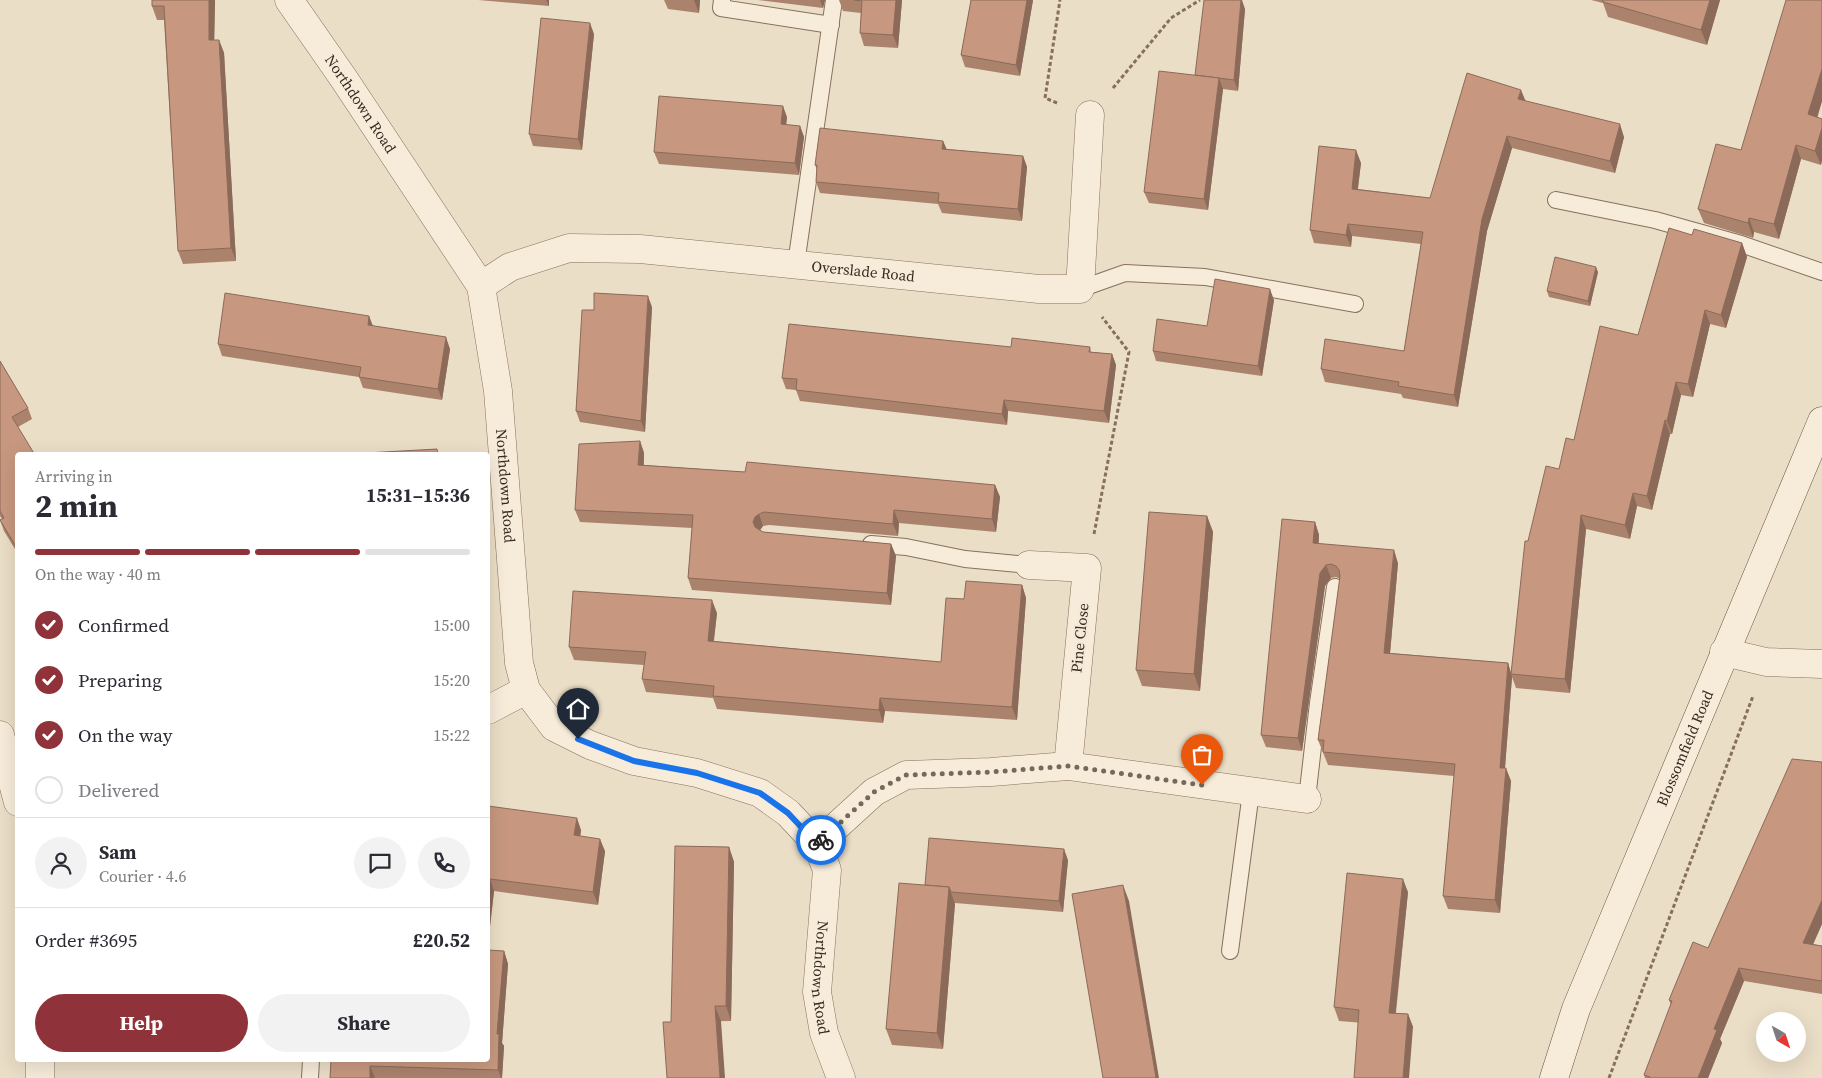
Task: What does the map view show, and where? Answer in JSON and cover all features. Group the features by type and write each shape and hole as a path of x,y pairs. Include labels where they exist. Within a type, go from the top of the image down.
{"street":[{"name":"Northdown Road","path":"289,0 344,79 481,286 498,391 519,663 526,690 554,727 590,744 634,761 697,773 760,793 788,813 817,844 827,870 817,992 824,1033 841,1078"},
{"path":"1080,289 1090,115"},
{"name":"Overslade Road","path":"481,286 510,266 570,248 640,249 1039,289 1080,289"},
{"name":"Blossomfield Road","path":"1554,1078 1576,1008 1822,421"},
{"path":"1029,565 1087,568"},
{"name":"Pine Close","path":"1068,766 1087,568"},
{"path":"1724,652 1766,662 1822,664"},
{"path":"490,709 526,690"},
{"path":"0,734 13,792"},
{"path":"817,844 874,792 906,775 991,772 1068,766 1307,799"},
{"path":"40,1062 40,1078"}],"lane":[{"path":"722,0 721,8 831,25"},
{"path":"796,264 834,0"},
{"path":"1556,200 1655,220 1741,244 1822,272"},
{"path":"1080,289 1125,272 1195,276 1355,304"},
{"path":"857,543 906,547 965,559 1029,565"},
{"path":"1307,799 1318,703 1335,587"},
{"path":"1230,951 1251,792"},
{"path":"310,1078 311,1062"}],"path":[{"path":"1060,0 1045,98 1090,115 1171,18 1200,0"},
{"path":"1080,289 1129,352 1087,568"},
{"path":"1609,1078 1766,662"}],"building":[{"path":"152,0 209,0 209,40 219,40 231,248 178,251 164,6 152,6"},
{"path":"854,0 896,0 893,35 860,33 862,1"},
{"path":"971,0 1027,0 1016,65 961,55"},
{"path":"1204,0 1241,0 1234,80 1195,75"},
{"path":"1603,0 1710,0 1701,30 1603,2"},
{"path":"1786,0 1822,0 1822,69 1808,114 1822,119 1822,128 1815,151 1796,145 1774,224 1749,218 1748,223 1698,209 1716,144 1741,150"},
{"path":"541,18 590,23 578,139 529,134"},
{"path":"1159,71 1219,78 1204,199 1144,192"},
{"path":"1467,73 1521,90 1518,99 1620,124 1610,161 1507,136 1482,219 1454,395 1398,386 1399,382 1321,369 1325,339 1404,351 1423,232 1348,224 1346,235 1310,230 1319,146 1356,150 1352,189 1430,198"},
{"path":"659,96 783,106 781,124 800,126 795,163 654,152"},
{"path":"820,128 943,141 942,149 1023,156 1018,209 938,202 939,193 816,182 817,165 815,165"},
{"path":"1669,228 1692,235 1694,229 1742,243 1721,315 1705,310 1688,384 1676,382 1647,496 1633,493 1625,525 1581,515 1565,679 1511,674 1525,541 1528,541 1546,466 1559,469 1566,438 1574,440 1600,326 1638,335"},
{"path":"1555,257 1596,267 1588,301 1547,291"},
{"path":"1215,279 1270,289 1258,366 1153,351 1157,319 1207,326"},
{"path":"225,293 369,316 368,325 446,337 438,389 359,377 361,367 218,344"},
{"path":"594,293 648,296 641,421 576,411 582,310 594,310"},
{"path":"789,324 1011,347 1012,338 1090,347 1089,352 1112,354 1104,411 1004,400 1002,414 796,390 797,379 782,378"},
{"path":"0,361 28,408 12,417 33,452 15,452 15,545 0,520 4,518 0,511"},
{"path":"640,441 638,465 745,472 747,462 995,485 992,519 894,510 893,524 764,512 755,517 753,522 755,527 763,532 891,544 887,593 688,578 693,515 575,510 579,444"},
{"path":"437,449 438,452 384,452"},
{"path":"1149,512 1207,516 1194,674 1136,670"},
{"path":"1282,519 1315,522 1313,543 1394,550 1384,653 1508,663 1500,768 1506,768 1495,900 1443,896 1455,764 1323,752 1324,740 1318,740 1340,576 1336,566 1326,565 1320,573 1298,738 1261,735"},
{"path":"966,581 1022,585 1012,707 880,698 879,710 713,696 714,686 642,679 646,652 569,647 573,591 712,600 708,641 941,662 946,598 964,599"},
{"path":"1792,759 1822,762 1822,900 1803,943 1822,946 1822,981 1739,968 1714,1029 1717,1030 1698,1078 1650,1078 1644,1075 1672,1001 1669,1000 1693,942 1708,948"},
{"path":"490,806 577,818 574,835 600,839 593,892 490,879"},
{"path":"929,838 1064,849 1059,901 951,892 949,887 925,885"},
{"path":"675,846 729,847 726,1006 715,1006 720,1078 667,1078 663,1022 671,1022"},
{"path":"1347,873 1403,879 1389,1013 1408,1014 1403,1078 1354,1078 1359,1010 1334,1007"},
{"path":"899,883 949,887 937,1033 886,1029"},
{"path":"1123,885 1156,1078 1103,1078 1072,894"},
{"path":"490,950 504,951 497,1034 499,1034 498,1070 370,1066 370,1078 330,1078 331,1062 490,1062"}],"way so far":[{"path":"821,840 874,792 906,775 991,772 1068,766 1202,785"}],"route":[{"path":"578,739 634,761 697,773 760,793 788,813 817,844 821,840"}]}
